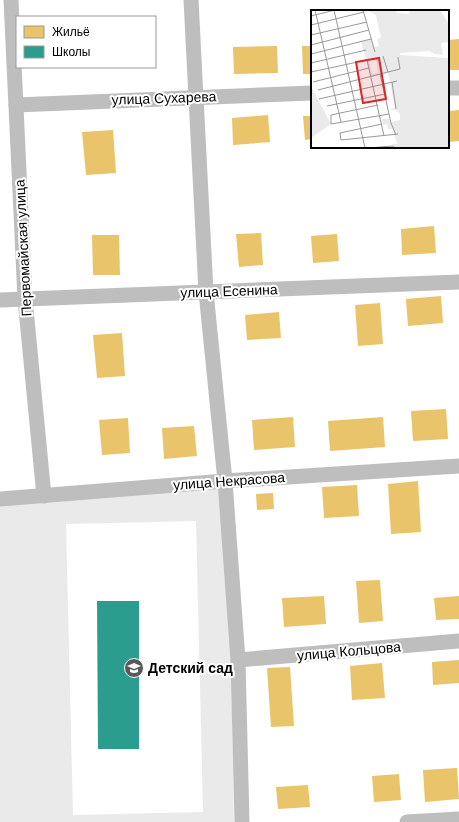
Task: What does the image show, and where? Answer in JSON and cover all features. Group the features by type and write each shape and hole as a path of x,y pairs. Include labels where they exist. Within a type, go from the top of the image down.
{"street":[{"name":"Первомайская улица","path":"11,0 25,298 44,496"},
{"path":"190,0 197,96 206,292 225,481 238,660 242,822"},
{"name":"улица Сухарева","path":"16,105 197,96 311,93"},
{"name":"улица Есенина","path":"0,300 459,282"},
{"name":"улица Некрасова","path":"0,499 225,481 459,466"},
{"name":"улица Кольцова","path":"238,660 459,641"},
{"path":"407,822 459,819"}],"shaded area":[{"path":"220,480 231,661 234,822 0,822 0,495","holes":["196,521 203,812 73,815 66,524"]}],"building: Жильё":[{"path":"459,39 459,70 449,70 449,40"},
{"path":"277,46 278,73 234,74 233,47"},
{"path":"302,46 311,46 311,74 303,74"},
{"path":"459,110 459,141 449,142 449,111"},
{"path":"268,115 270,142 233,145 232,118"},
{"path":"303,116 311,116 311,139 305,140"},
{"path":"113,130 116,173 86,175 82,132"},
{"path":"434,226 436,253 402,255 401,229"},
{"path":"261,233 263,265 239,267 236,234"},
{"path":"337,234 339,261 313,263 311,236"},
{"path":"92,235 119,235 120,275 93,275"},
{"path":"441,296 443,323 408,326 406,299"},
{"path":"380,303 383,344 358,346 355,305"},
{"path":"279,312 281,338 247,340 245,315"},
{"path":"122,333 125,376 97,378 93,335"},
{"path":"446,409 448,439 413,441 411,411"},
{"path":"293,417 295,447 254,450 252,420"},
{"path":"383,417 385,447 330,451 328,421"},
{"path":"128,418 130,453 102,455 99,420"},
{"path":"194,426 197,456 164,459 162,428"},
{"path":"418,481 421,532 391,534 388,484"},
{"path":"357,485 359,516 324,518 322,487"},
{"path":"273,493 274,509 257,510 256,494"},
{"path":"380,580 383,621 359,623 356,581"},
{"path":"324,596 326,624 284,627 282,598"},
{"path":"459,596 459,619 436,620 434,598"},
{"path":"459,660 459,683 433,685 432,662"},
{"path":"382,663 385,698 352,700 350,666"},
{"path":"290,667 294,726 271,727 267,668"},
{"path":"457,768 459,799 425,802 423,770"},
{"path":"399,774 401,800 374,802 372,776"},
{"path":"308,785 310,807 278,809 276,787"}],"building: Школы":[{"path":"97,601 139,601 139,749 98,749"}],"place":[{"name":"Детский сад","path":"134,668"}]}
